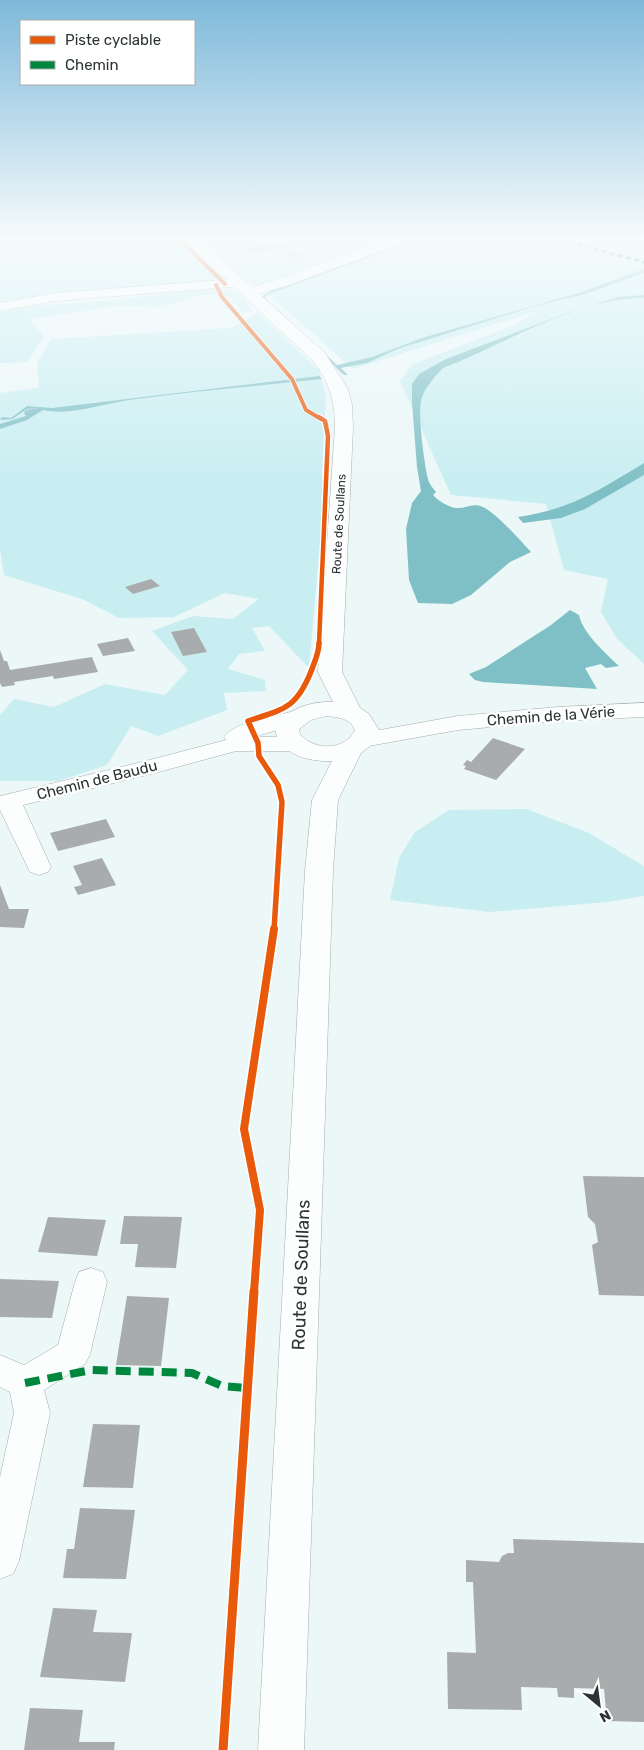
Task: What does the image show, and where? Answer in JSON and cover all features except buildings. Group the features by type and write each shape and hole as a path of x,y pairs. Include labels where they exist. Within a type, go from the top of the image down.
{"main road":[{"name":"Route de Soullans","path":"280,322 319,357 335,377 344,404 330,672 356,730 325,800 318,871 281,1750"},
{"path":"298,716 330,672"},
{"path":"298,716 326,709 356,730 324,753 298,746"},
{"name":"Route de Soullans","path":"298,716 289,725 287,732 289,738 298,746 325,800"}],"street":[{"name":"Chemin de la Vérie","path":"356,730 558,714 644,710"},
{"name":"Chemin de Baudu","path":"193,754 253,729 298,716"},
{"name":"Chemin de Baudu","path":"4,802 146,768 235,744 298,746"},
{"path":"4,802 39,867"},
{"path":"0,1561 32,1413 12,1377 73,1354 91,1282"}],"shaded area":[{"path":"0,322 32,322 44,337 27,362 0,363"},
{"path":"242,322 267,322 319,370 326,396 322,471 323,509 309,668 269,626 252,628 265,651 239,654 228,669 265,680 266,691 224,693 227,710 158,736 131,726 107,765 58,781 0,781 0,715 14,699 54,707 105,684 165,695 188,670 152,631 193,616 233,619 259,599 225,593 174,617 119,618 82,599 4,575 0,549 0,393 39,388 37,364 51,339 231,328"},
{"path":"287,322 290,322 337,365 372,357 425,337 485,322 400,348 367,363 341,368 348,375 344,375"},
{"path":"300,322 503,322 353,369"},
{"path":"520,322 644,322 644,664 617,639 601,612 608,579 564,570 546,504 451,495 400,381 413,364"},
{"path":"547,322 443,368 424,392 421,401 420,418 428,479 436,492 433,495 453,507 459,508 476,505 483,507 501,521 531,552 510,562 471,595 452,604 418,603 409,580 406,529 412,503 421,491 417,467 412,384 419,374 446,359"},
{"path":"319,376 322,379 129,400 75,411 43,410 27,420 0,429 0,424 26,416 24,413 26,410 40,408 27,409 12,419 0,420 2,417 11,418 27,406 52,408"},
{"path":"644,463 644,475 585,509 561,518 523,523 518,517 570,504 599,490"},
{"path":"570,610 579,615 581,622 590,635 601,649 619,666 606,668 601,664 585,668 597,689 483,682 475,680 469,674 486,667 551,625"},
{"path":"526,809 589,833 644,866 644,896 607,902 489,912 390,900 399,858 415,832 449,810"}],"marked path":[{"path":"25,1383 91,1370 192,1373 222,1386 247,1388"}],"cycle path":[{"path":"223,1750 260,1210 244,1129 273,943 282,802 278,785 259,756 258,743 248,721 285,708 298,698 319,652 328,436 325,421 306,410 292,379 243,322"}]}
